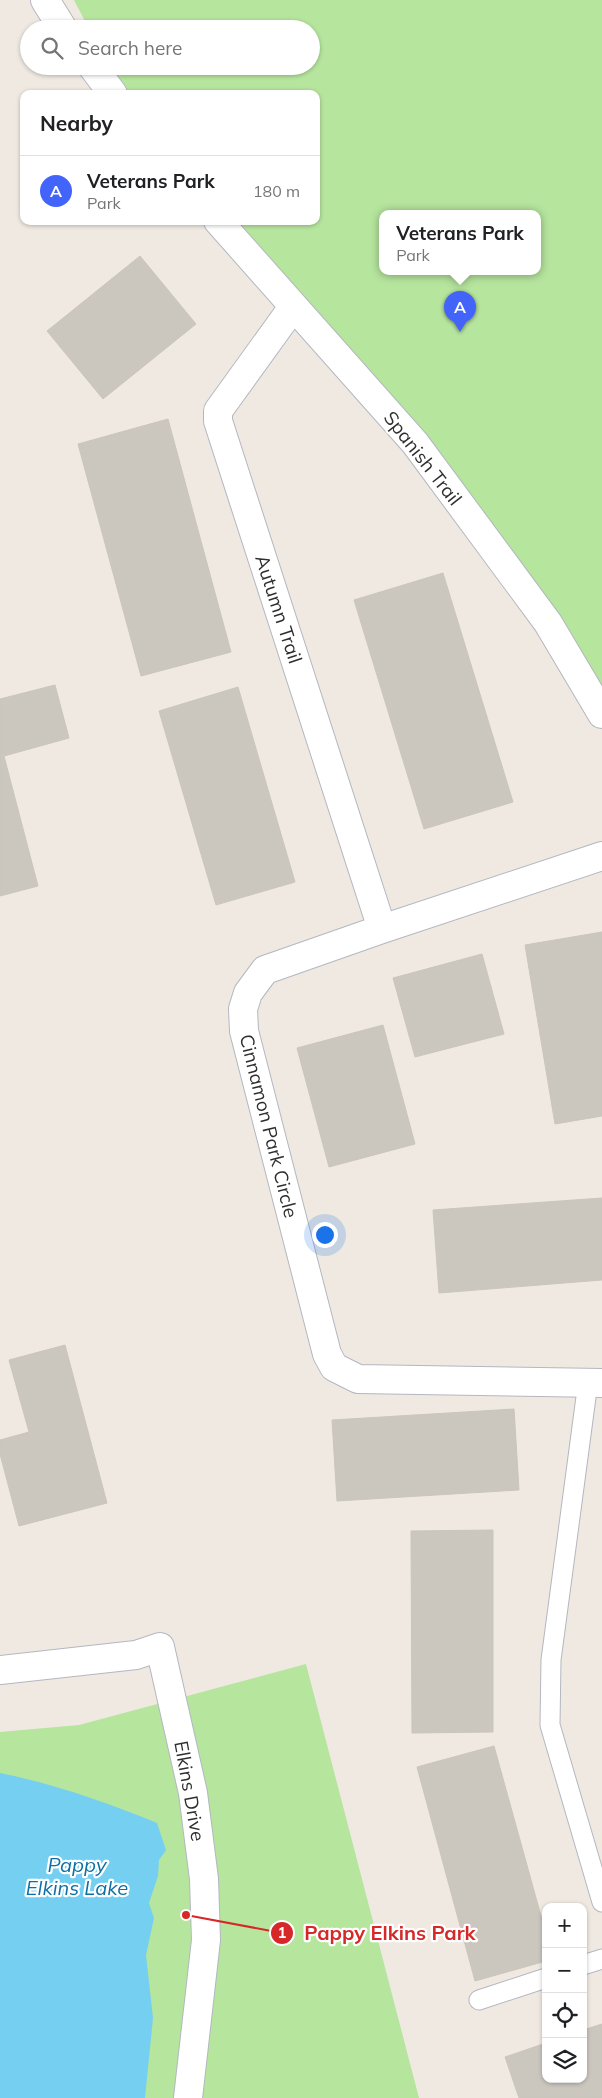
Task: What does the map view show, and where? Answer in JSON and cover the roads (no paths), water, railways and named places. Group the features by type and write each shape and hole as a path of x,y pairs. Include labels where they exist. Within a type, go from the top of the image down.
{"street":[{"path":"45,0 57,20"},
{"path":"99,75 110,90"},
{"name":"Spanish Trail","path":"221,225 415,443 548,623 602,714"},
{"name":"Autumn Trail","path":"293,307 218,411 218,421 382,928"},
{"name":"Cinnamon Park Circle","path":"595,1382 358,1379 334,1367 327,1354 244,1031 243,1009 248,993 265,970 382,928 602,856"},
{"name":"Elkins Drive","path":"0,1670 136,1654 160,1647 193,1793 204,1879 206,1940 188,2098"}],"lane":[{"path":"595,1382 551,1660 550,1725 602,1902"},
{"path":"587,1965 602,1959"},
{"path":"479,2000 542,1979"}],"water":[{"name":"Pappy Elkins Lake","path":"0,1773 80,1794 157,1823 166,1850 159,1860 158,1876 149,1903 154,1918 146,1955 153,2018 145,2098 0,2098"}],"place":[{"name":"Veterans Park","path":"460,332"},
{"name":"Pappy Elkins Park","path":"186,1915"}]}
